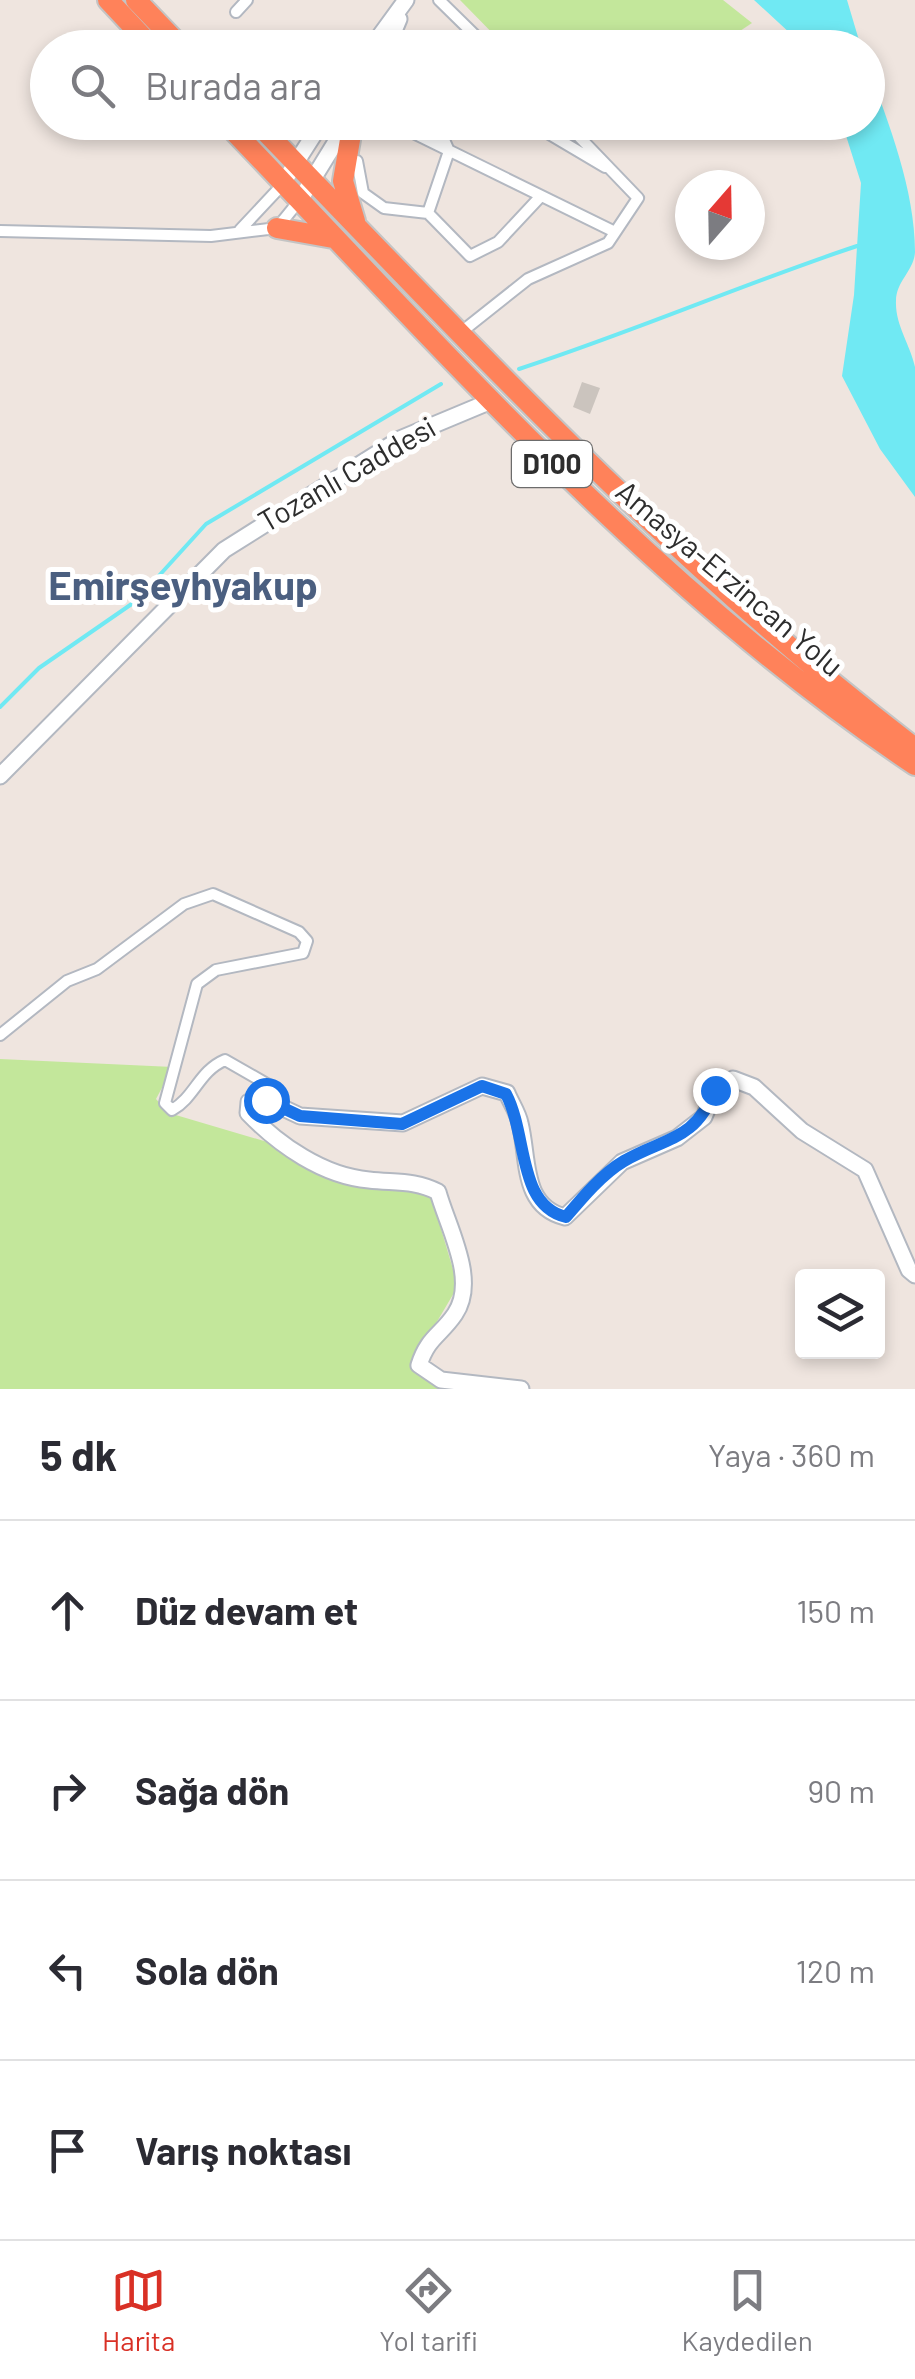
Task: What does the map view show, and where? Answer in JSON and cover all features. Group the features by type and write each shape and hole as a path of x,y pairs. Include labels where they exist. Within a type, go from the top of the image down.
{"highway":[{"path":"108,0 136,30"},
{"path":"136,0 165,30"},
{"name":"Amasya-Erzincan Yolu","path":"243,140 574,487 799,680 911,759"},
{"name":"D100","path":"274,140 600,475 911,759"},
{"path":"348,140 342,180 358,228"},
{"path":"277,228 338,240"}],"street":[{"path":"236,12 247,0"},
{"path":"384,30 407,0"},
{"path":"394,30 407,0"},
{"path":"439,0 470,30"},
{"path":"239,231 284,183 311,140"},
{"path":"0,231 211,236 277,228 338,140"},
{"path":"426,140 615,232"},
{"path":"428,213 448,151 443,140"},
{"path":"558,140 619,176"},
{"path":"459,334 528,279 608,243 638,198 583,140"},
{"path":"357,162 363,193 384,208 428,213 470,256 498,242 540,197"},
{"name":"Tozanlı Caddesi","path":"0,776 224,550 400,439 491,401"},
{"path":"0,1035 67,981 97,969 184,904 213,894 300,932 307,941 303,953 216,970 197,984 165,1103 172,1110 184,1103 207,1068 225,1060 268,1084 266,1100"},
{"path":"521,1389 441,1380 420,1365 427,1342 455,1314 464,1288 438,1192 420,1183 364,1180 320,1165 277,1143 248,1113 248,1102 266,1100 300,1116 402,1124 482,1086 506,1094 520,1120 531,1190 548,1212 566,1217 622,1162 677,1138 704,1118 715,1090 733,1080 754,1087 802,1130 865,1170 909,1270 915,1275"}],"green space":[{"path":"460,0 723,0 752,23 742,30 489,30"},
{"path":"0,1059 173,1067 156,1099 169,1113 274,1144 361,1182 430,1192 458,1286 415,1359 464,1389 0,1389"}],"water":[{"path":"754,0 847,0 856,30 787,30"},
{"path":"885,114 914,229 914,259 896,301 915,367 915,497 880,449 842,376 854,295 861,183 847,140 885,140"}],"building":[{"path":"582,382 600,388 590,414 573,407"}],"waterway":[{"path":"519,369 857,246"},
{"path":"0,707 39,668 136,601 206,524 441,384"}],"district":[{"name":"Emirşeyhyakup","path":"183,586"}],"route":[{"path":"266,1100 300,1116 402,1124 482,1086 506,1094 520,1120 531,1190 548,1212 566,1217 622,1162 677,1138 704,1118 715,1090"}]}
